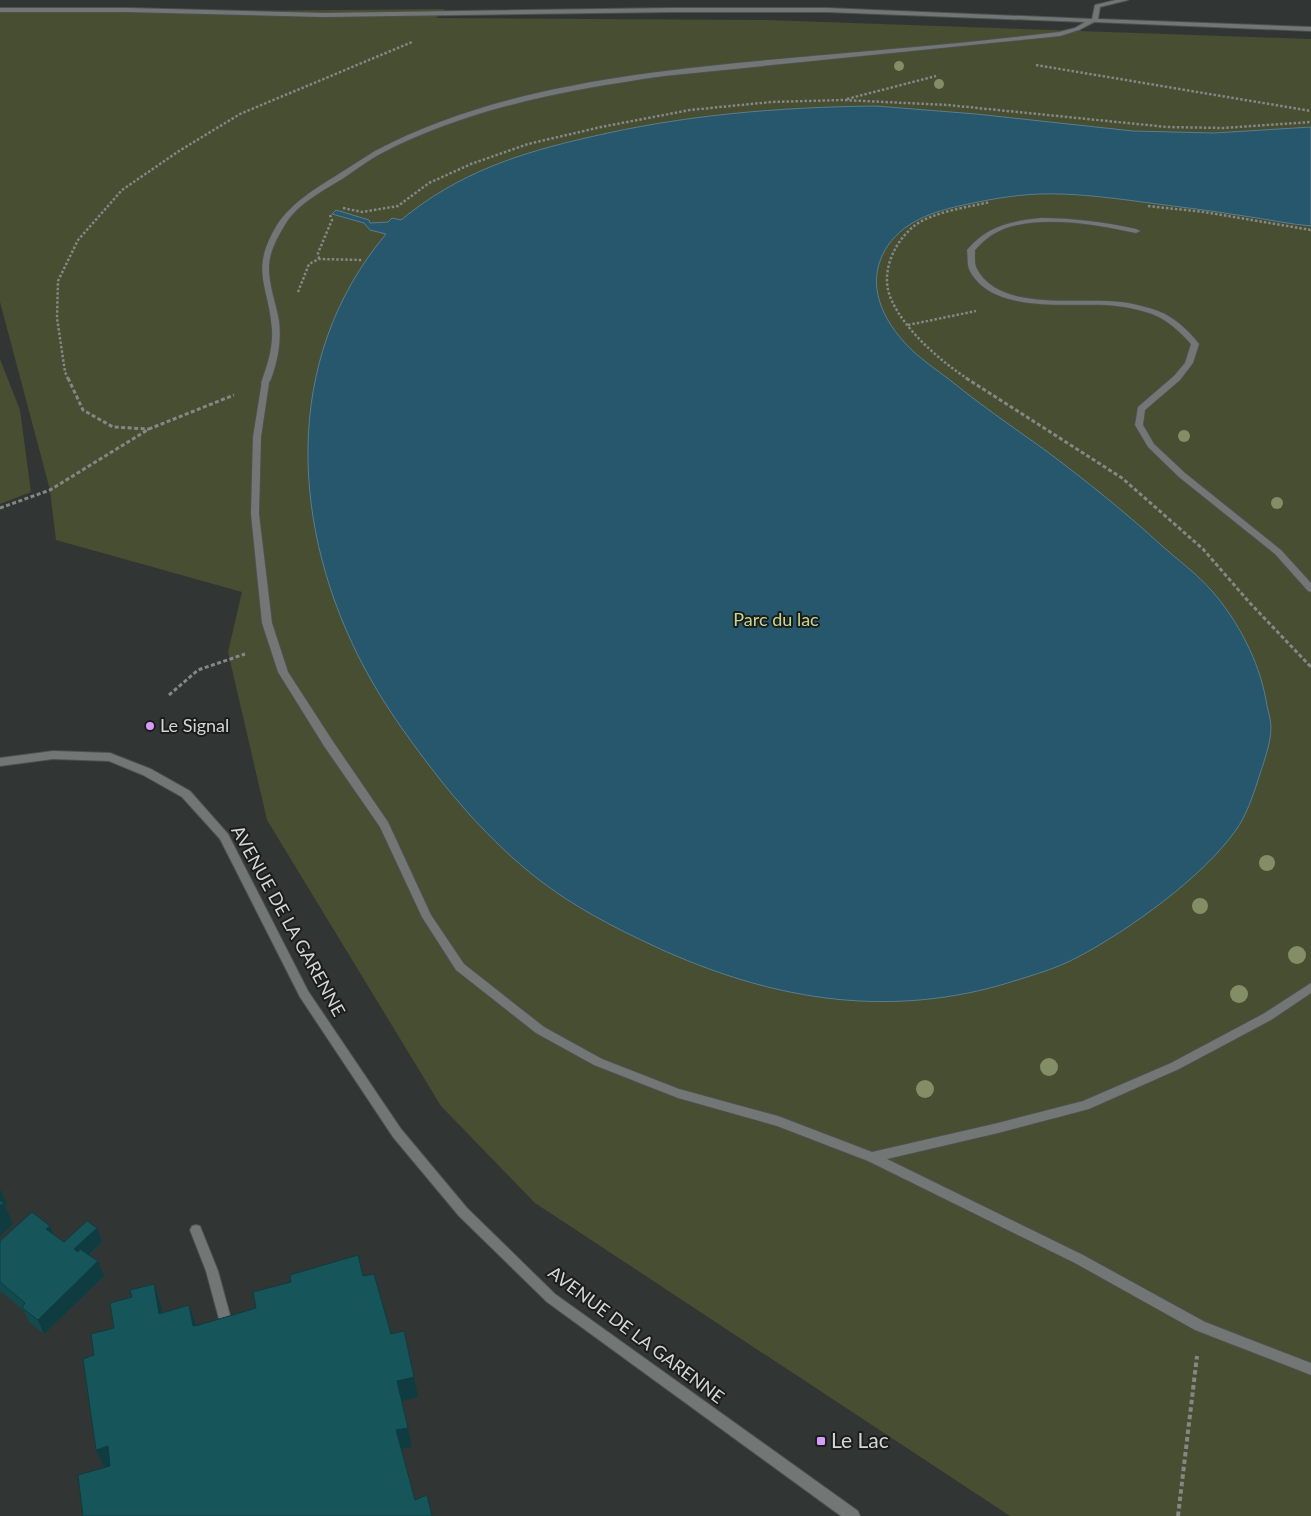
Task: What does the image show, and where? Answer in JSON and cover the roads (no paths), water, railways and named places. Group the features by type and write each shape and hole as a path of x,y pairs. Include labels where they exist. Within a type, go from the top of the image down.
{"street":[{"path":"1095,20 1097,6 1125,0"},
{"path":"0,10 127,10 324,15 671,10 827,10 1311,29"},
{"path":"1095,20 1078,29 1060,34 644,76 521,100 420,132 349,169 288,215 269,247 266,268 269,298 276,329 276,353 265,383 257,437 255,514 267,623 283,672 384,826 427,917 460,967 540,1030 598,1062 678,1094 778,1121 872,1157 1079,1259 1200,1326 1311,1370"},
{"path":"1136,231 1106,224 1071,220 1006,226 987,234 971,250 973,268 987,286 1009,298 1056,303 1110,303 1158,314 1180,328 1195,344 1189,363 1177,378 1141,409 1139,425 1151,445 1176,469 1278,552 1311,589"},
{"name":"AVENUE DE LA GARENNE","path":"0,762 53,755 110,757 147,772 186,794 224,837 304,994 397,1133 462,1212 551,1298 853,1516"},
{"path":"872,1157 998,1128 1085,1105 1175,1066 1267,1017 1311,987"},
{"path":"196,1230 212,1271 230,1338"}],"water":[{"path":"876,106 976,114 1133,131 1214,133 1311,127 1311,226 1112,198 1052,194 1019,195 936,212 904,228 888,245 882,256 876,282 878,295 888,320 904,342 922,359 982,405 1090,484 1194,573 1221,603 1239,628 1253,656 1263,685 1271,727 1268,747 1254,793 1240,824 1222,848 1205,866 1164,901 1098,946 1059,966 1001,985 956,995 912,1001 868,1001 825,998 782,990 698,965 641,940 580,908 538,879 499,845 442,782 411,741 365,669 340,616 322,561 311,504 308,447 313,391 328,336 352,283 386,234 370,230 364,223 332,214 336,210 369,220 370,223 388,222 392,218 401,220 445,189 490,167 539,150 625,129 696,118 768,110"}],"place":[{"name":"Le Signal","path":"150,726"},
{"name":"Le Lac","path":"821,1441"}],"park label":[{"name":"Parc du lac","path":"776,620"}]}
